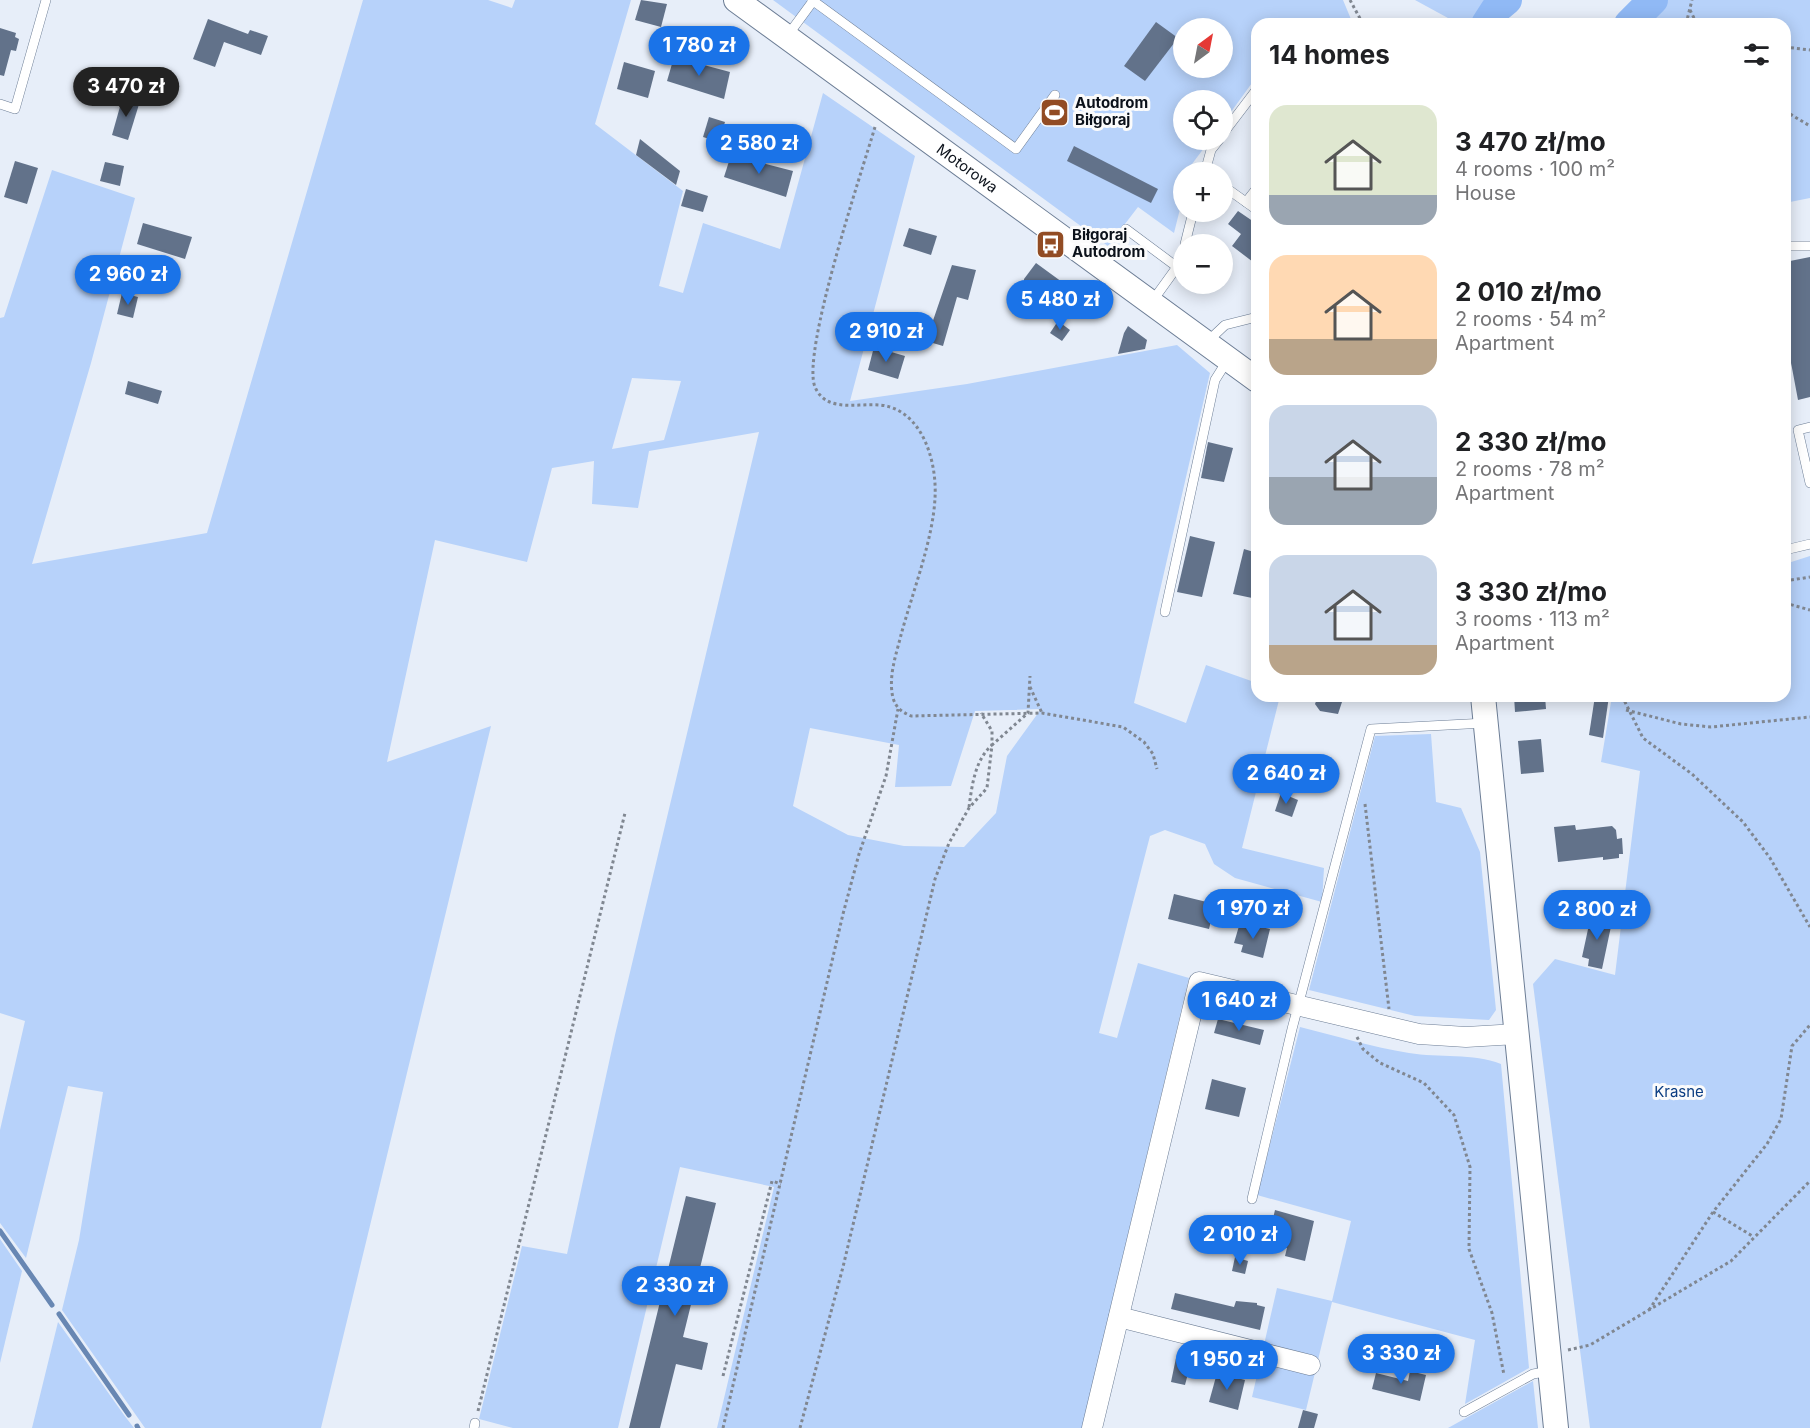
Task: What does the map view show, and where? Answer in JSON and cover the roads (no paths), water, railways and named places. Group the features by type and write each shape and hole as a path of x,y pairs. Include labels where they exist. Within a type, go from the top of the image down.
{"street":[{"name":"Motorowa","path":"736,0 1251,376"},
{"path":"1484,702 1556,1428"},
{"path":"1092,1428 1199,981 1357,1020 1435,1036 1517,1034"},
{"path":"1119,1317 1310,1365"}],"lane":[{"path":"0,104 15,110 46,0"},
{"path":"787,37 812,0 1016,149 1055,95"},
{"path":"1233,121 1251,97"},
{"path":"1233,193 1251,206"},
{"path":"1246,202 1251,196"},
{"path":"1126,229 1173,264"},
{"path":"1791,246 1810,246"},
{"path":"1151,303 1173,273"},
{"path":"1203,341 1226,325 1251,319"},
{"path":"1165,612 1215,380 1228,359"},
{"path":"1810,427 1798,430 1810,483"},
{"path":"1791,549 1810,544"},
{"path":"1252,1199 1298,1005 1371,729 1486,723"},
{"path":"1464,1412 1550,1363"}],"waterway":[{"path":"1490,18 1507,0"},
{"path":"1635,18 1653,0"},
{"path":"0,1231 52,1305"},
{"path":"59,1314 129,1415"}],"place":[{"name":"Autodrom Biłgoraj","path":"1054,112"},
{"name":"Biłgoraj Autodrom","path":"1051,244"}],"park label":[{"name":"Krasne","path":"1679,1092"}]}
